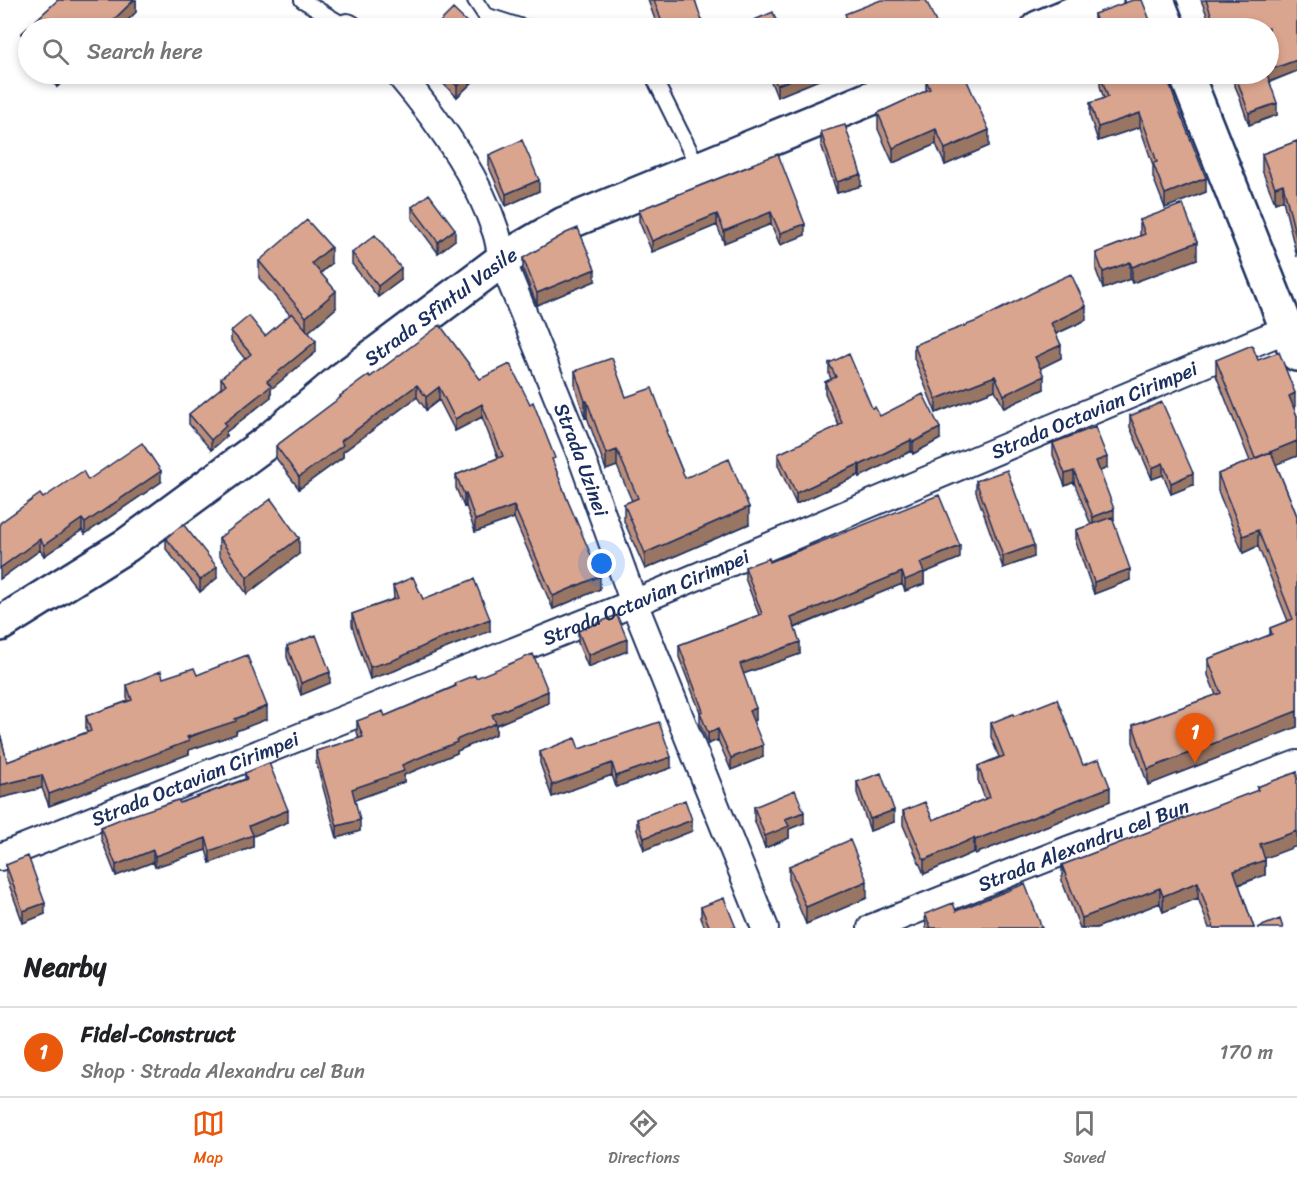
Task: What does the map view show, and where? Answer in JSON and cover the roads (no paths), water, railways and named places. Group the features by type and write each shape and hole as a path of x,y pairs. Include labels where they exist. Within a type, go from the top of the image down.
{"street":[{"path":"1062,18 1106,0"},
{"path":"1157,0 1164,18"},
{"name":"Strada Uzinei","path":"407,84 439,125 465,166 486,206 497,234 502,260 580,453 634,603 765,928"},
{"name":"Strada Sfîntul Vasile","path":"0,624 127,545 267,442 340,381 502,260 564,224 906,84"},
{"path":"1190,84 1292,341"},
{"name":"Strada Octavian Cirimpei","path":"0,857 1292,341"},
{"name":"Strada Alexandru cel Bun","path":"871,928 1070,849 1297,764"}],"lane":[{"path":"302,0 332,18"},
{"path":"475,0 485,15 494,18"},
{"path":"657,84 699,169"}],"place":[{"name":"Fidel-Construct","path":"1195,763"}]}
